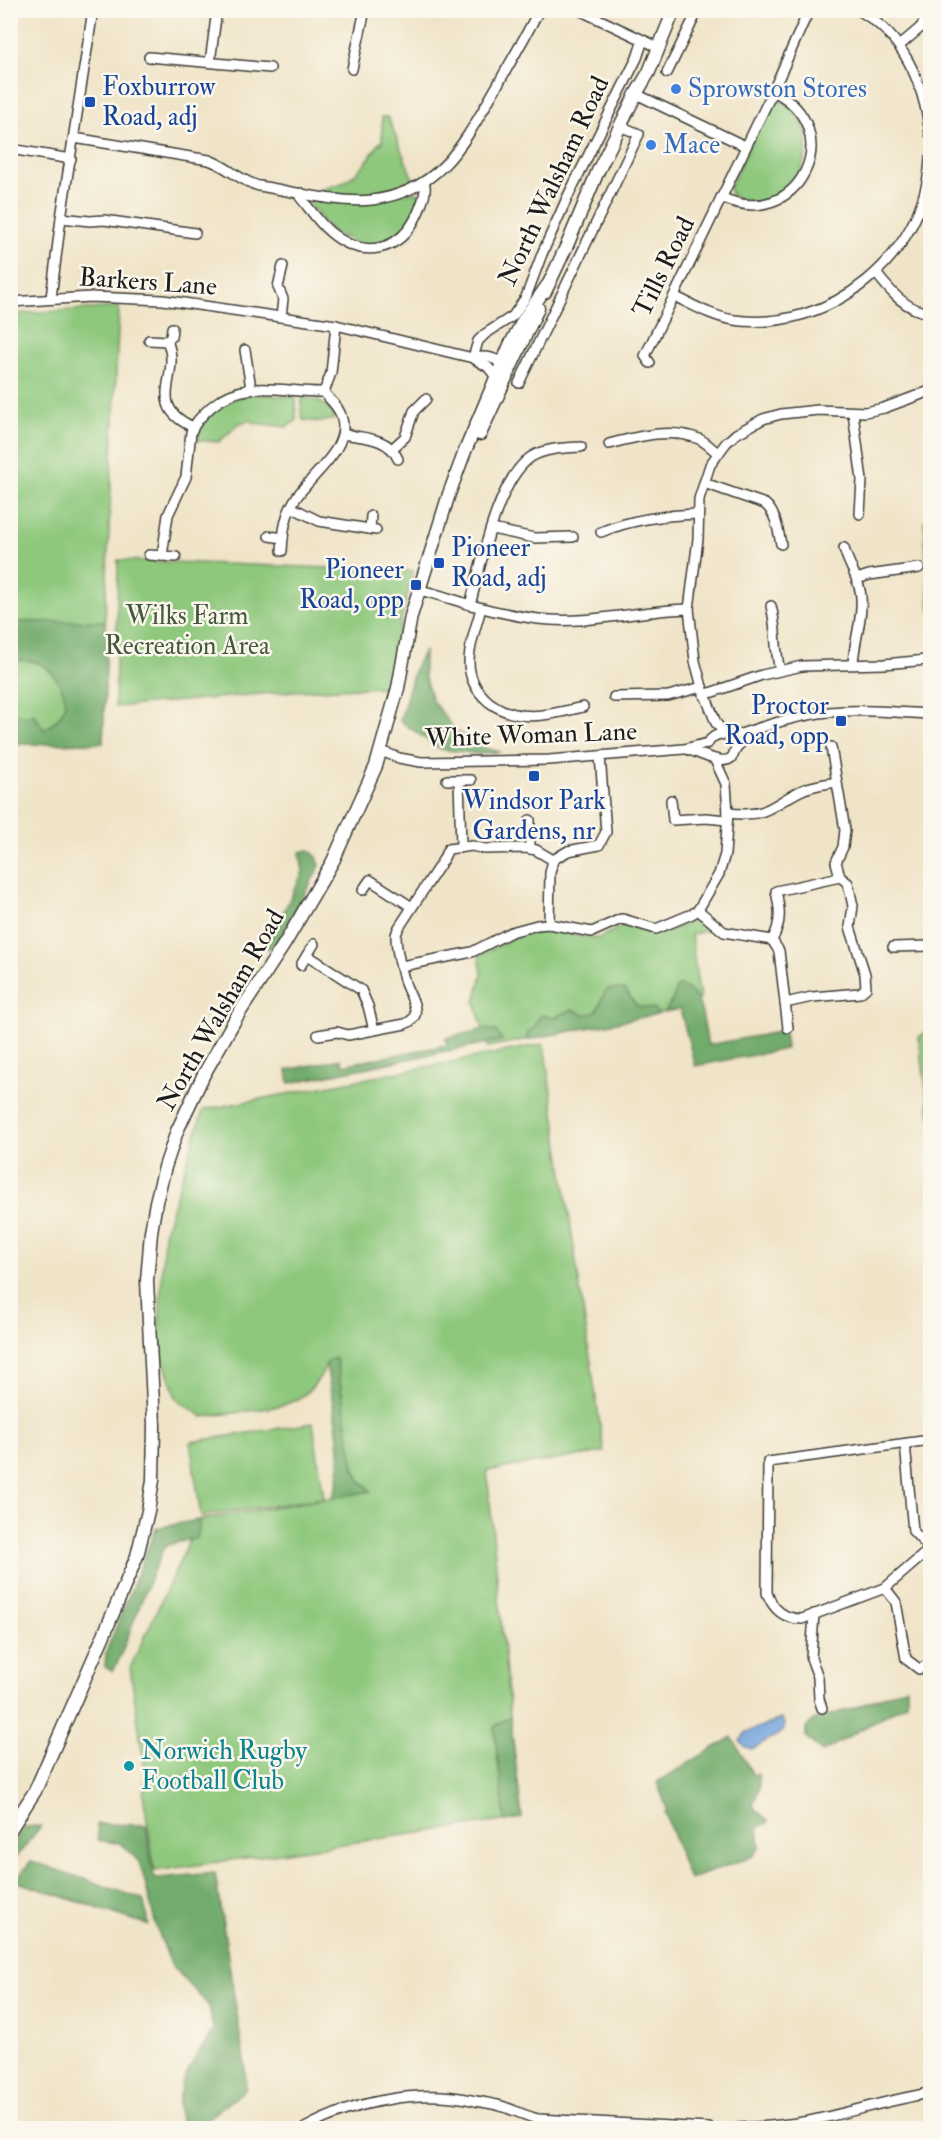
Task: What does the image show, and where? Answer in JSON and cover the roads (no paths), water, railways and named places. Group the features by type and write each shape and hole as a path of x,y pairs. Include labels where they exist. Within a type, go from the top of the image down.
{"main road":[{"name":"North Walsham Road","path":"10,1830 35,1791 107,1627 136,1556 148,1511 153,1480 154,1417 147,1281 152,1222 165,1167 177,1131 204,1074 236,1018 285,944 333,861 381,751 398,688 411,616 449,494 494,408 502,372 524,319 547,286 568,243 598,171 649,72 674,10"}],"street":[{"path":"51,298 60,218 93,10"},
{"path":"210,62 217,10"},
{"path":"352,69 365,10"},
{"path":"74,138 209,160 218,163 249,183 301,193 372,200 407,190 439,172 466,140 539,10"},
{"path":"579,10 658,47"},
{"path":"667,73 699,10"},
{"name":"Tills Road","path":"645,358 773,91 809,10"},
{"path":"858,10 879,24 899,46 915,74 922,93 930,134"},
{"path":"899,46 920,28 930,14"},
{"name":"North Walsham Road","path":"473,358 478,341 513,316 526,297 568,196 637,58 643,40"},
{"path":"149,57 270,69"},
{"name":"Tills Road","path":"721,197 745,205 769,203 791,192 806,172 812,149 807,124 794,104 773,91"},
{"path":"636,94 745,146"},
{"name":"North Walsham Road","path":"519,383 639,134 620,126"},
{"path":"10,149 71,159"},
{"path":"674,296 711,313 731,319 772,320 795,317 836,301 876,273 901,243 920,208 926,188 930,158"},
{"path":"301,193 300,197 331,233 347,243 374,249 394,244 406,234 420,208 426,187 424,182"},
{"path":"60,218 104,220 195,233"},
{"name":"North Walsham Road","path":"568,243 585,248"},
{"path":"281,317 283,299 278,287 283,266"},
{"path":"876,273 906,304 916,310 930,312"},
{"name":"Barkers Lane","path":"10,302 91,297 163,300 336,326 473,358 502,372"},
{"path":"324,392 331,373 336,326"},
{"path":"167,341 171,337 172,328"},
{"path":"149,340 167,341"},
{"path":"167,341 171,352 166,396 168,406 173,415 193,427"},
{"path":"245,350 251,388"},
{"name":"Barkers Lane","path":"473,358 487,356 502,372"},
{"path":"162,556 168,515 186,477 193,427 206,411 227,395 251,388 324,392 339,411 343,434 337,448 298,495 291,507 282,551"},
{"path":"402,966 472,952 511,932 549,924 592,932 626,920 656,928 698,910 723,864 728,816 726,784 734,742 716,723 703,691 695,661 689,609 698,539 699,499 710,465 736,434 764,419 800,411 854,413 884,408 930,391"},
{"path":"393,448 405,437 414,411 426,399"},
{"path":"854,413 862,480 860,514"},
{"path":"343,434 375,439 393,448 398,459"},
{"path":"609,444 619,436 676,435 699,439 718,453"},
{"path":"471,605 492,529 513,475 522,464 540,453 568,443 581,447"},
{"path":"704,483 772,505 773,534 781,544"},
{"path":"861,503 873,503"},
{"path":"291,507 319,521 373,530 371,516"},
{"path":"601,532 609,523 698,514"},
{"path":"492,529 534,538 569,538 563,528"},
{"path":"269,536 283,538"},
{"path":"844,548 857,579 861,596 853,664"},
{"path":"149,555 176,557"},
{"path":"837,561 847,559"},
{"path":"857,579 907,574 918,567"},
{"path":"418,590 482,608 538,619 603,618 656,610 689,609"},
{"path":"771,606 776,622 776,655 780,670"},
{"path":"482,608 470,651 469,664 473,683 479,694 496,707 513,715 545,716 577,712"},
{"path":"910,651 911,662"},
{"path":"614,697 626,702 703,691 802,666 884,664 927,660"},
{"path":"708,705 712,729 707,750 726,784"},
{"name":"White Woman Lane","path":"381,751 399,758 436,762 549,760 684,749 710,740 718,734 728,735 757,730 786,720 829,712 930,714"},
{"name":"White Woman Lane","path":"684,749 720,762 733,754 757,730"},
{"path":"785,1003 812,997 860,993 866,988 865,974 850,927 853,906 850,887 840,877 836,862 843,847 844,830 831,747"},
{"path":"549,924 550,873 553,860 568,850 599,845 607,840 600,756"},
{"path":"447,780 471,780"},
{"path":"459,780 461,846"},
{"path":"671,800 674,825 706,818 754,815 782,803 801,790 837,782"},
{"path":"530,820 530,849"},
{"path":"318,1035 329,1029 348,1035 411,1022 415,1012 411,994 405,982 396,935 447,849 461,846 485,849 530,849 553,860"},
{"path":"363,890 376,870"},
{"path":"772,940 779,927 780,914 776,891 840,877"},
{"path":"370,880 412,908"},
{"path":"698,910 724,932 772,940 779,951 788,1028"},
{"path":"898,936 896,947 930,946"},
{"path":"301,965 314,944"},
{"path":"307,955 361,990 369,1006 374,1030"},
{"path":"905,1444 913,1531 930,1549 885,1588 802,1619 790,1619 772,1606 767,1593 768,1462 930,1440"},
{"path":"885,1588 896,1602 906,1659 919,1669 930,1664"},
{"path":"814,1614 811,1658 818,1677 817,1702"},
{"path":"738,2128 804,2122 930,2093"},
{"path":"305,2128 352,2109 377,2102 423,2096 446,2096 506,2108 524,2116 538,2118 709,2128"}],"water":[{"path":"781,1719 784,1723 784,1730 752,1749 745,1747 740,1741 746,1732"}],"place":[{"name":"Sprowston Stores","path":"676,89"},
{"name":"Foxburrow Road, adj","path":"90,102"},
{"name":"Mace","path":"651,145"},
{"name":"Pioneer Road, adj","path":"439,563"},
{"name":"Pioneer Road, opp","path":"416,585"},
{"name":"Proctor Road, opp","path":"841,721"},
{"name":"Windsor Park Gardens, nr","path":"534,776"},
{"name":"Norwich Rugby Football Club","path":"129,1766"}],"park label":[{"name":"Wilks Farm Recreation Area","path":"187,631"}]}
